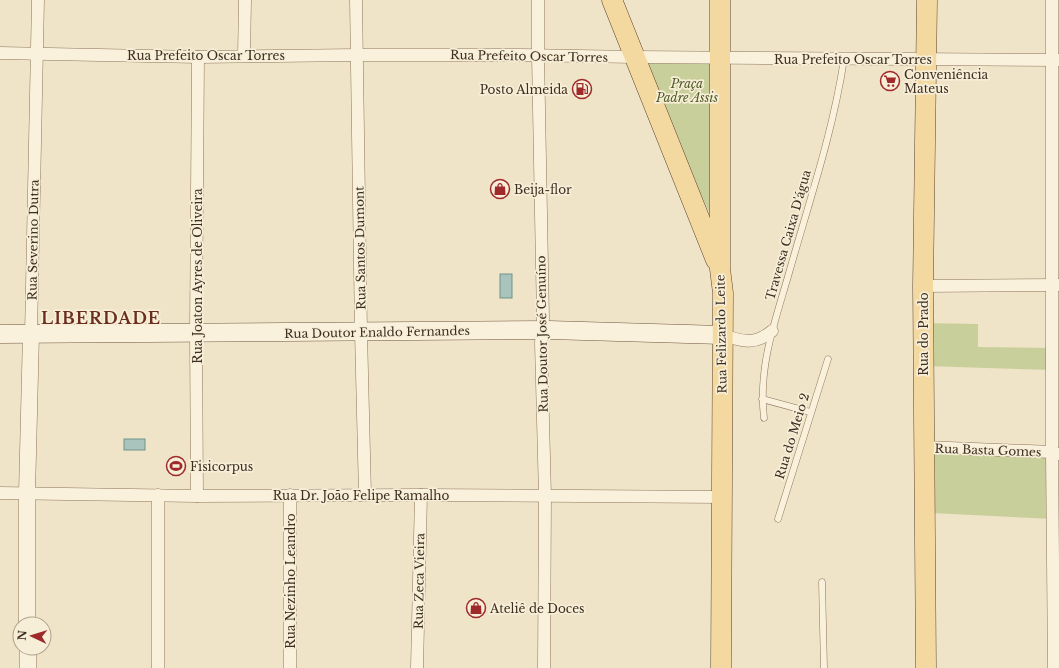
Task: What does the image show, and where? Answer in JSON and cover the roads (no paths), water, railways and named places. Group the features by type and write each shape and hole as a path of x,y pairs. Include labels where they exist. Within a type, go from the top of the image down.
{"main road":[{"path":"612,0 720,269"},
{"name":"Rua Felizardo Leite","path":"720,0 720,269 723,293 721,668"},
{"name":"Rua do Prado","path":"926,668 923,286 927,0"},
{"name":"Rua Doutor Enaldo Fernandes","path":"0,334 542,331 722,335"}],"street":[{"name":"Rua Severino Dutra","path":"28,616 27,493 32,334 38,0"},
{"path":"244,56 245,0"},
{"name":"Rua Santos Dumont","path":"356,0 365,495"},
{"name":"Rua Doutor José Genuíno","path":"538,0 545,496 544,668"},
{"path":"1052,0 1055,60 1057,452 1054,668"},
{"name":"Rua Prefeito Oscar Torres","path":"0,53 198,56 538,55 719,58 1055,60"},
{"name":"Rua Joaton Ayres de Oliveira","path":"197,496 196,333 198,56"},
{"path":"923,286 1055,285"},
{"path":"722,335 749,341 765,337 772,331"},
{"name":"Rua Basta Gomes","path":"924,447 1057,452"},
{"name":"Rua Dr. João Felipe Ramalho","path":"0,493 197,496 420,495 722,497"},
{"path":"158,495 158,668"},
{"name":"Rua Nezinho Leandro","path":"290,495 290,668"},
{"name":"Rua Zeca Vieira","path":"417,668 420,495"},
{"path":"28,656 28,668"}],"lane":[{"name":"Travessa Caixa D'água","path":"764,418 762,399 767,348 834,115 844,59"},
{"name":"Rua do Meio 2","path":"778,519 810,412 828,359"},
{"path":"762,399 810,412"},
{"path":"822,582 824,668"}],"water":[{"path":"500,274 512,274 512,298 500,298"},
{"path":"124,439 145,439 145,450 124,450"}],"place":[{"name":"Conveniência Mateus","path":"890,81"},
{"name":"Posto Almeida","path":"582,89"},
{"name":"Beija-flor","path":"500,189"},
{"name":"Fisicorpus","path":"176,466"},
{"name":"Ateliê de Doces","path":"476,608"}],"district":[{"name":"LIBERDADE","path":"101,318"}],"park label":[{"name":"Praça Padre Assis","path":"687,90"}]}
